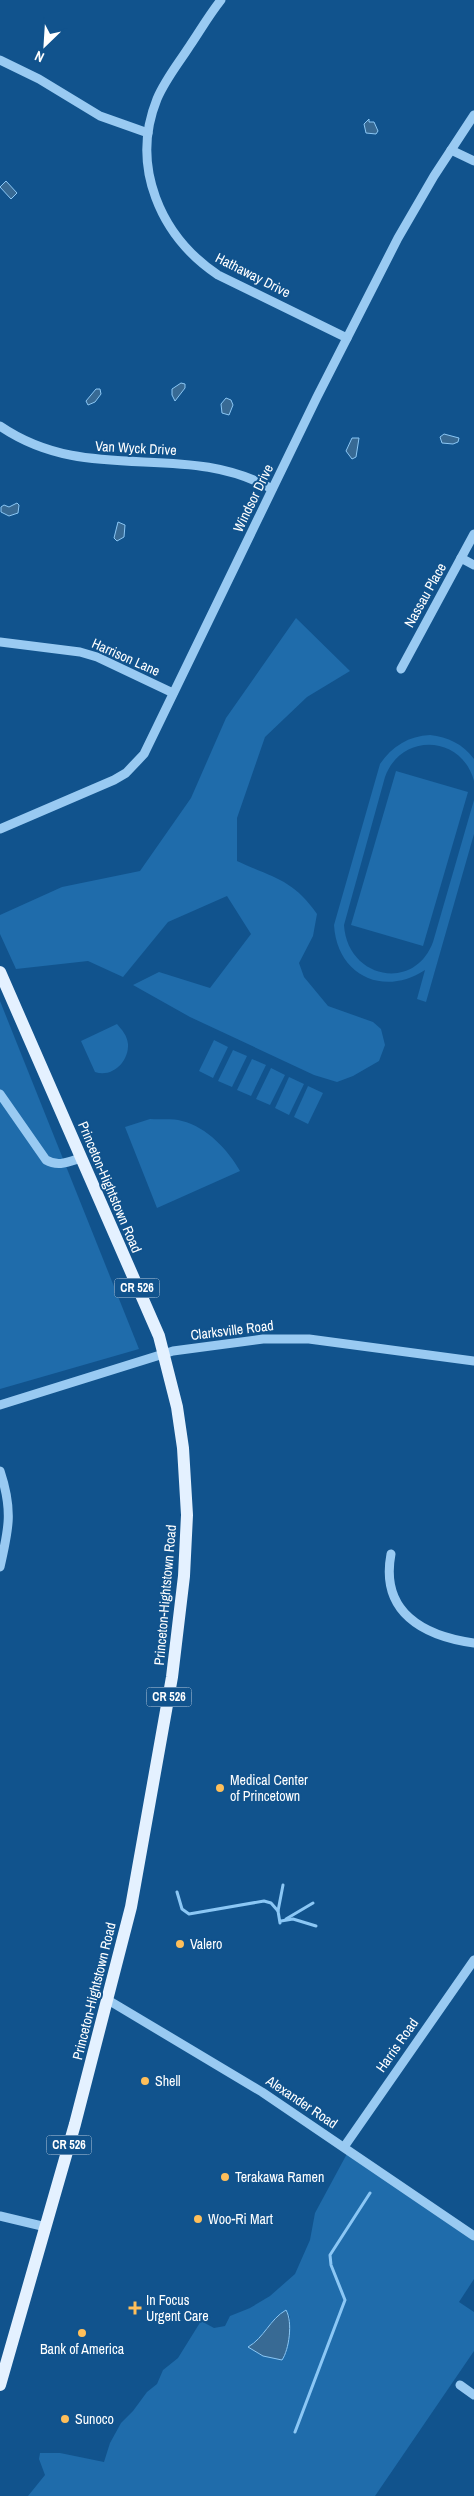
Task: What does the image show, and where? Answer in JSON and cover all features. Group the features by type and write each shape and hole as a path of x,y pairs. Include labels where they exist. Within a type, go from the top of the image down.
{"main road":[{"name":"Princeton-Hightstown Road","path":"0,972 159,1336 177,1406 184,1448 187,1514 184,1576 170,1693 131,1908 46,2228 0,2385"}],"street":[{"name":"Hathaway Drive","path":"222,0 165,84 152,116 148,133 147,155 153,194 166,223 188,252 218,275 347,338"},
{"path":"0,60 39,79 100,116 148,133"},
{"name":"Windsor Drive","path":"0,829 126,773 144,754 272,489 398,238 474,115"},
{"path":"451,150 474,161"},
{"name":"Van Wyck Drive","path":"0,426 28,443 64,455 97,460 209,465 246,476 272,489"},
{"name":"Nassau Place","path":"401,669 474,534"},
{"path":"461,558 474,565"},
{"name":"Harrison Lane","path":"2,644 80,652 98,657 173,693"},
{"path":"0,1094 46,1160 53,1164 63,1164 81,1158"},
{"name":"Clarksville Road","path":"0,1404 164,1354 208,1346 284,1338 474,1361"},
{"path":"0,1471 10,1512 9,1527 0,1567"},
{"path":"391,1554 389,1575 391,1588 404,1613 424,1629 444,1637 474,1643"},
{"name":"Harris Road","path":"344,2147 474,1960"},
{"name":"Alexander Road","path":"108,2000 256,2087 474,2236"},
{"path":"0,2216 46,2228"},
{"path":"460,2385 474,2395"}],"shaded area":[{"path":"369,119 369,122 374,122 378,131 376,134 366,133 364,124"},
{"path":"6,181 17,193 11,199 0,187"},
{"path":"181,383 185,384 185,388 175,401 172,389"},
{"path":"96,389 100,389 101,394 95,402 88,405 86,401"},
{"path":"226,398 231,400 233,405 229,415 222,413 221,404"},
{"path":"444,434 459,438 458,442 453,444 442,443 440,437"},
{"path":"352,438 359,438 356,457 352,459 346,451"},
{"path":"17,503 19,505 18,513 9,516 1,512 1,507 4,505 9,507"},
{"path":"118,522 125,525 124,537 117,541 114,538"},
{"path":"296,618 350,671 307,697 265,737 237,818 237,861 291,886 308,902 317,914 313,936 299,963 304,977 328,1006 373,1022 381,1029 385,1045 379,1061 353,1076 337,1082 314,1075 190,1017 133,985 159,972 210,988 251,934 227,896 168,922 123,977 88,961 16,969 0,934 0,915 62,887 140,871 191,798 226,718"},
{"path":"430,735 443,737 455,742 470,754 474,759 474,781 467,766 457,755 445,748 431,745 417,746 404,752 393,762 385,777 344,925 348,943 357,957 368,967 382,972 397,973 412,968 424,958 433,942 474,800 474,834 426,1002 417,999 425,970 409,978 394,982 379,981 365,977 353,969 344,957 337,943 334,925 380,764 390,752 402,743 415,737"},
{"path":"396,771 468,792 423,946 351,925"},
{"path":"0,1001 139,1349 0,1389"},
{"path":"117,1024 124,1033 128,1044 126,1057 113,1071 107,1073 95,1072 81,1041"},
{"path":"214,1040 228,1047 213,1078 199,1071"},
{"path":"233,1050 247,1056 232,1087 218,1081"},
{"path":"252,1059 266,1065 251,1096 237,1090"},
{"path":"271,1068 285,1075 270,1105 256,1099"},
{"path":"289,1077 304,1084 289,1115 275,1108"},
{"path":"308,1086 323,1093 308,1124 294,1117"},
{"path":"150,1119 178,1120 200,1128 216,1140 240,1171 157,1208 125,1127"},
{"path":"349,2150 474,2236 474,2279 459,2302 474,2312 474,2351 375,2496 28,2496 45,2475 39,2459 40,2453 60,2453 104,2462 110,2443 121,2423 147,2392 157,2384 163,2370 178,2358 201,2321 214,2328 225,2326 230,2316 250,2308 270,2296 295,2274 310,2240 315,2213","holes":["286,2311 290,2317 286,2354 249,2346 259,2338 280,2314"]},
{"path":"286,2310 289,2321 289,2336 287,2350 282,2360 263,2356 248,2347 258,2339 280,2314"}],"waterway":[{"path":"280,1923 278,1911 283,1885"},
{"path":"177,1892 182,1909 189,1914 264,1901 271,1903 278,1911"},
{"path":"286,1919 313,1903"},
{"path":"281,1921 293,1919 316,1926"},
{"path":"295,2432 345,2300 331,2265 330,2255 370,2193"}],"place":[{"name":"Medical Center of Princetown","path":"220,1788"},
{"name":"Valero","path":"180,1944"},
{"name":"Shell","path":"145,2081"},
{"name":"Terakawa Ramen","path":"225,2177"},
{"name":"Woo-Ri Mart","path":"198,2219"},
{"name":"In Focus Urgent Care","path":"135,2308"},
{"name":"Bank of America","path":"82,2333"},
{"name":"Sunoco","path":"65,2419"}]}
